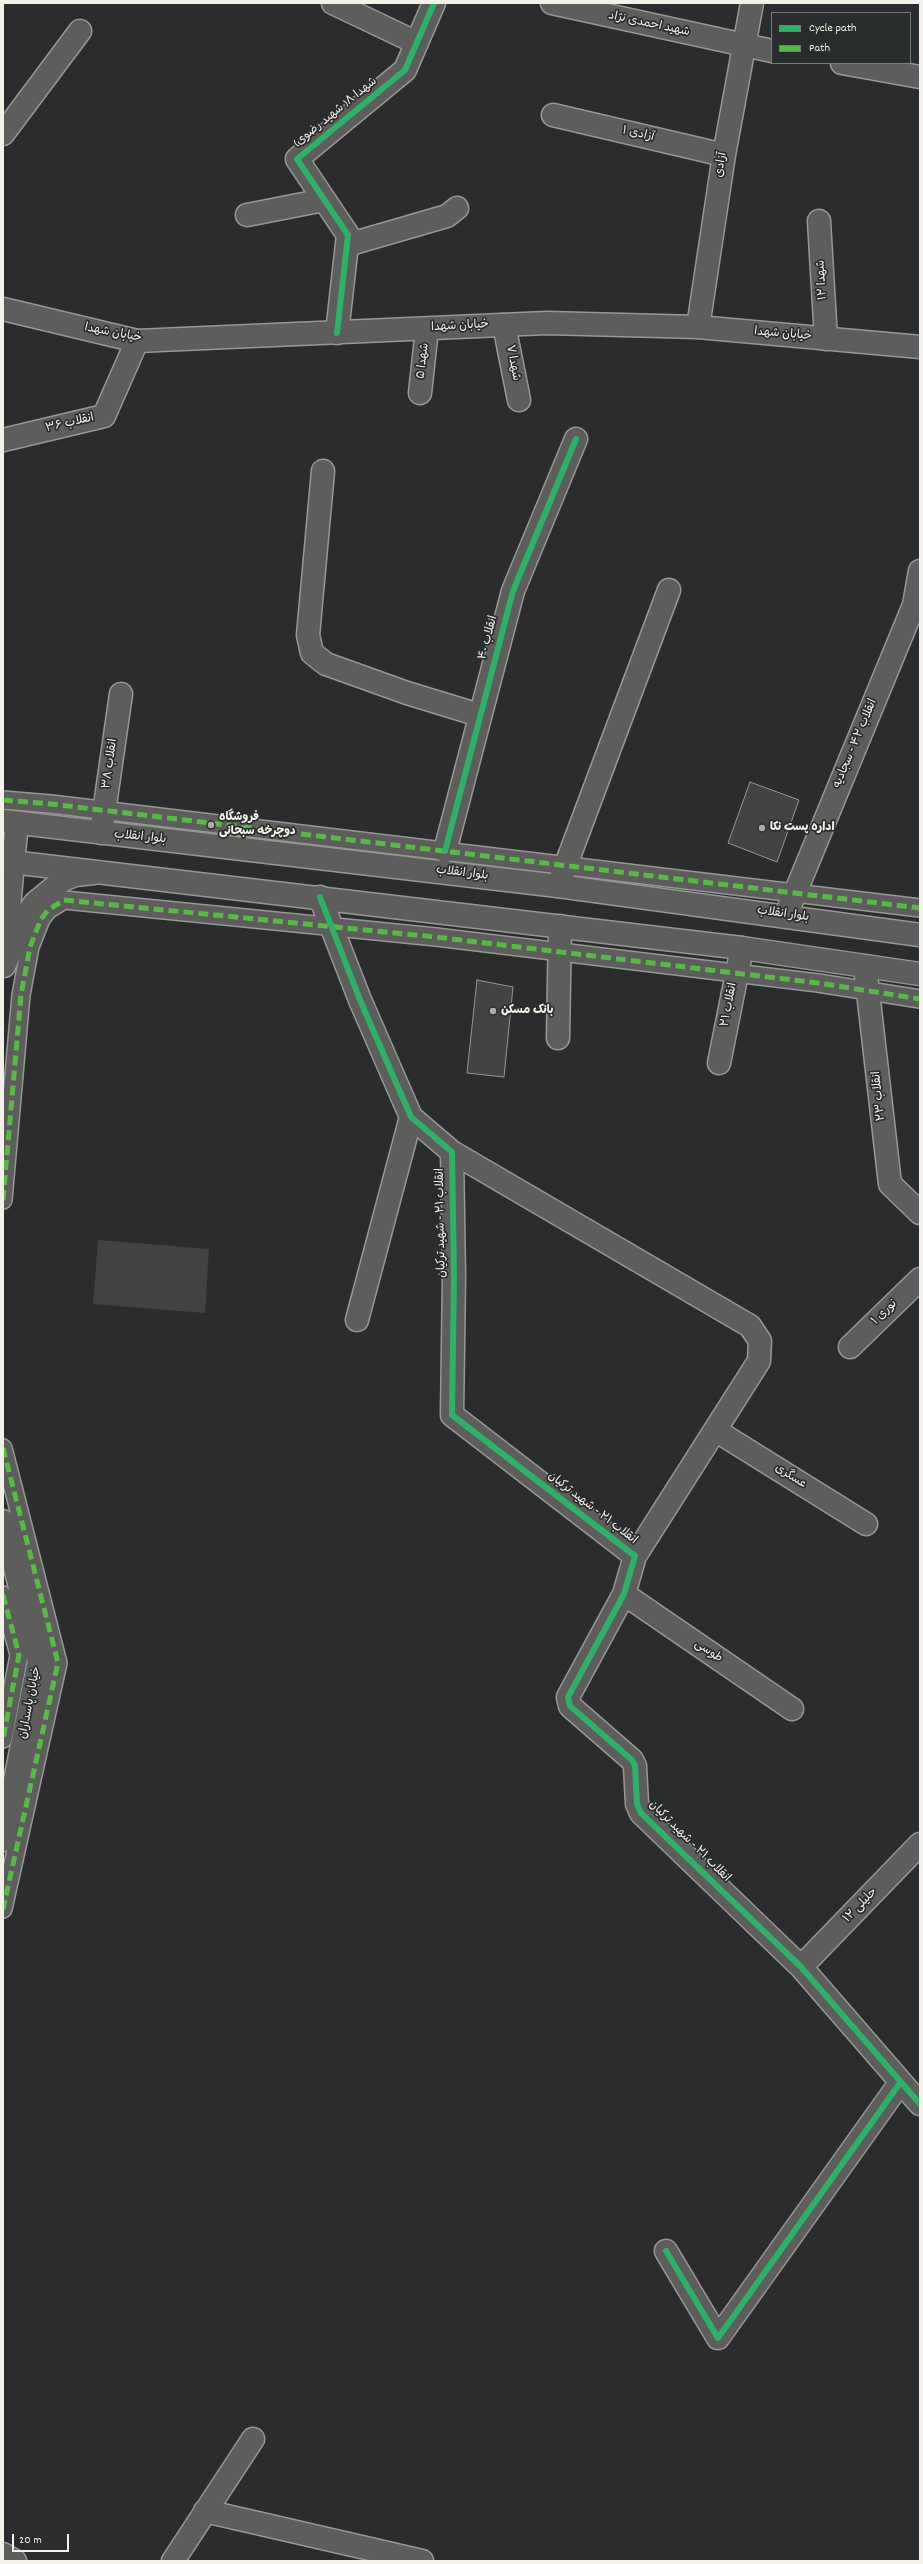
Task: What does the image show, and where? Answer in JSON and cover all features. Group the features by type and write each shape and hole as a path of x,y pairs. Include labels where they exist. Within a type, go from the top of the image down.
{"street":[{"path":"333,3 417,42"},
{"name":"شهدا ۸( شهید رضوی)","path":"337,332 348,235 297,159 405,70 434,3"},
{"name":"شهید احمدی نژاد","path":"552,3 771,51"},
{"name":"آزادی","path":"698,328 724,155 752,3"},
{"path":"3,134 80,30"},
{"path":"848,64 920,77"},
{"name":"آزادی ۱","path":"553,114 724,155"},
{"path":"247,215 324,200"},
{"path":"347,245 447,216 457,208"},
{"name":"شهدا ۱۲","path":"819,221 826,339"},
{"name":"خیابان شهدا","path":"3,309 137,342 547,323 698,328 920,348"},
{"name":"شهدا ۷","path":"504,325 519,400"},
{"name":"شهدا ۵","path":"420,393 427,329"},
{"name":"انقلاب ۳۶","path":"3,440 104,416 137,342"},
{"name":"انقلاب ۴۰","path":"445,851 513,591 576,439"},
{"path":"322,471 308,636 312,653 326,664 407,693 480,715"},
{"name":"انقلاب ۴۲ - سجادیه","path":"786,915 917,606 920,571"},
{"path":"558,886 669,590"},
{"name":"انقلاب ۳۸","path":"102,833 121,694"},
{"path":"3,800 51,804 104,812 566,865 920,908"},
{"path":"3,970 10,822"},
{"name":"بلوار انقلاب","path":"10,822 558,886 786,915 920,934"},
{"path":"8,862 742,948 920,974"},
{"path":"3,970 29,911 35,903 63,880 75,875 98,872"},
{"name":"انقلاب ۲۱ - شهید ترکیان","path":"320,898 360,1000 411,1117 452,1152 454,1277 452,1415 635,1556 624,1594 568,1697 570,1706 632,1760 635,1766 637,1804 641,1813 801,1967 900,2083 920,2104"},
{"path":"3,1200 21,995 30,947 41,919 48,910 64,900 560,952 737,973 920,999"},
{"path":"558,1038 560,926"},
{"name":"انقلاب ۲۱","path":"719,1063 742,948"},
{"name":"انقلاب ۲۳","path":"865,966 890,1184 920,1213"},
{"path":"357,1320 411,1117"},
{"path":"452,1152 750,1326 760,1341 759,1361 635,1556"},
{"name":"نوری ۱","path":"850,1347 920,1279"},
{"name":"عسگری","path":"715,1430 866,1524"},
{"path":"3,1448 58,1663 3,1909"},
{"name":"خیابان پاسداران","path":"3,1521 39,1661 3,1840"},
{"name":"طوسی","path":"624,1594 792,1709"},
{"path":"3,1595 19,1656 3,1739"},
{"name":"حلیلی ۱۲","path":"801,1967 920,1844"},
{"path":"666,2251 718,2338 900,2083"},
{"path":"173,2561 253,2439"},
{"path":"206,2511 422,2561"},
{"path":"3,2554 15,2561"}],"shaded area":[{"path":"98,1240 209,1249 205,1313 93,1304"}],"building":[{"path":"750,782 799,800 777,862 728,843"},
{"path":"477,980 513,987 504,1077 467,1073"}],"marked path":[{"path":"3,800 51,804 920,908"},
{"path":"3,1200 21,995 30,947 41,919 48,910 64,900 436,937 818,983 920,999"},
{"path":"3,1448 58,1663 3,1909"},
{"path":"3,1595 19,1655 3,1739"}],"cycle path":[{"path":"337,333 348,235 297,159 405,70 434,3"},
{"path":"445,851 513,591 576,439"},
{"path":"320,897 360,1000 411,1117 452,1152 454,1277 452,1415 635,1556 624,1594 568,1697 570,1706 632,1760 635,1766 637,1804 641,1813 801,1967 920,2104"},
{"path":"666,2251 718,2338 900,2083"}],"place":[{"name":"فروشگاه دوچرخه سبحانی","path":"211,825"},
{"name":"اداره پست نکا","path":"762,828"},
{"name":"بانک مسکن","path":"493,1011"}]}
